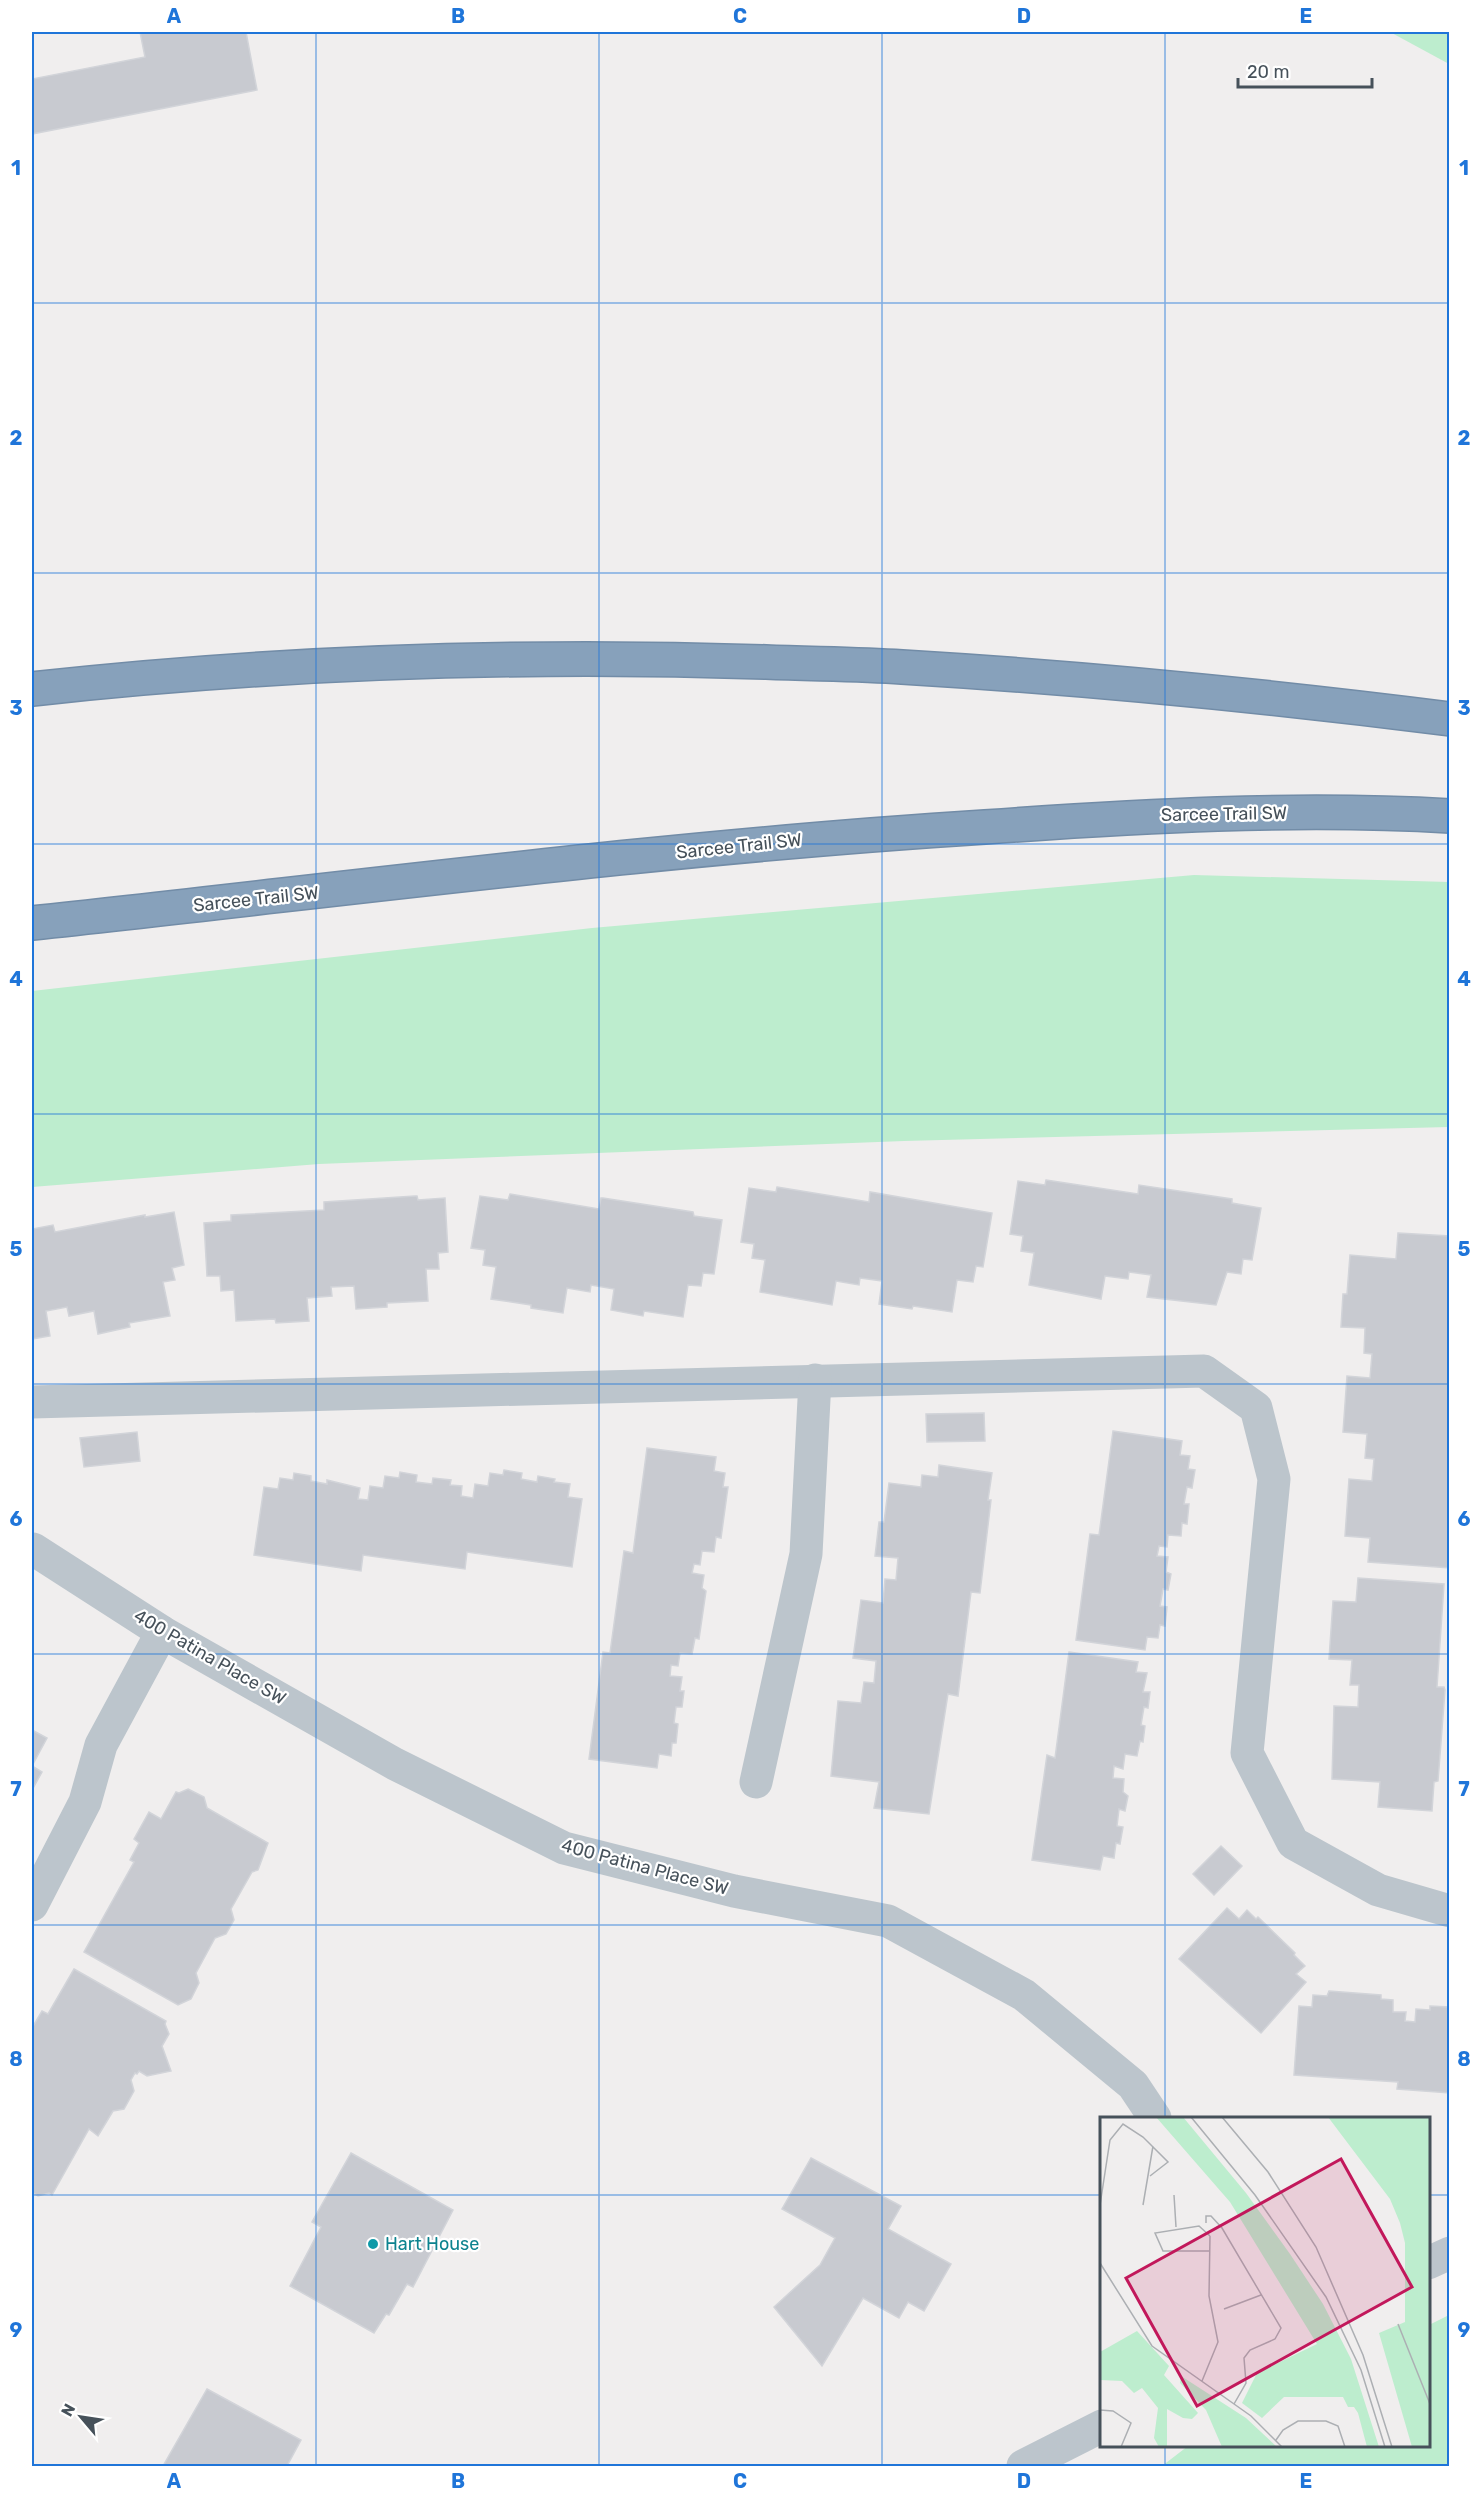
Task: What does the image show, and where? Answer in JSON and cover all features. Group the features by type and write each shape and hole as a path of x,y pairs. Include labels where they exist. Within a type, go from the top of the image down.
{"highway":[{"path":"32,689 236,670 415,661 655,659 901,667 1150,687 1449,719"},
{"name":"Sarcee Trail SW","path":"32,922 838,836 1148,816 1374,812 1449,816"}],"street":[{"path":"32,1402 1204,1371 1256,1408 1274,1479 1247,1753 1293,1843 1378,1890 1449,1911"},
{"path":"756,1782 806,1554 815,1380"},
{"name":"400 Patina Place SW","path":"32,1549 162,1632 395,1764 564,1848 734,1892 888,1921 1024,1995 1133,2085 1154,2117"},
{"path":"32,1905 85,1802 101,1744 162,1632"},
{"path":"1430,2262 1449,2253"},
{"path":"1023,2466 1100,2427"}],"green space":[{"path":"1390,32 1449,32 1449,64"},
{"path":"1194,875 1449,882 1449,1127 904,1141 319,1164 32,1187 32,991 592,928"},
{"path":"1449,2315 1449,2466 1162,2466 1187,2447 1430,2447 1430,2324"}],"building":[{"path":"140,32 246,32 257,90 32,134 32,79 145,57"},
{"path":"1046,1180 1138,1194 1139,1185 1232,1199 1232,1203 1261,1208 1252,1260 1243,1259 1241,1274 1227,1272 1216,1305 1147,1297 1151,1275 1129,1272 1128,1279 1105,1276 1101,1299 1029,1285 1034,1253 1021,1251 1023,1236 1010,1234 1018,1181 1045,1185"},
{"path":"777,1187 869,1202 870,1192 992,1213 983,1267 976,1266 973,1282 957,1280 952,1312 879,1304 882,1281 860,1278 859,1285 836,1281 832,1305 760,1292 765,1260 752,1258 754,1244 741,1242 749,1188 776,1192"},
{"path":"510,1194 599,1209 601,1198 603,1198 693,1212 694,1216 722,1220 714,1274 703,1273 701,1286 688,1285 683,1317 644,1311 643,1316 611,1310 614,1289 591,1285 590,1292 567,1288 563,1313 491,1299 496,1267 483,1265 485,1250 471,1248 480,1196 508,1200"},
{"path":"417,1196 418,1200 445,1198 448,1252 438,1253 439,1269 426,1269 428,1301 387,1303 387,1307 356,1309 354,1286 331,1287 332,1296 307,1298 309,1321 276,1323 275,1319 236,1321 234,1290 221,1291 220,1276 207,1276 204,1223 231,1221 231,1215 324,1210 324,1202"},
{"path":"174,1212 184,1265 172,1268 175,1280 163,1282 170,1316 129,1323 130,1327 98,1334 94,1311 69,1316 67,1307 46,1311 50,1336 32,1339 32,1229 53,1225 55,1232 145,1215 145,1217"},
{"path":"1398,1233 1450,1236 1450,1568 1368,1562 1370,1538 1345,1536 1349,1479 1372,1481 1374,1459 1365,1458 1367,1434 1343,1432 1347,1376 1370,1378 1372,1354 1364,1353 1365,1328 1341,1327 1343,1294 1347,1294 1350,1255 1396,1259"},
{"path":"984,1413 985,1441 927,1442 926,1414"},
{"path":"1113,1431 1182,1441 1180,1455 1190,1456 1188,1469 1195,1470 1192,1488 1187,1487 1184,1504 1189,1504 1187,1524 1182,1523 1181,1536 1168,1535 1167,1547 1159,1546 1157,1556 1168,1557 1166,1572 1171,1574 1168,1590 1163,1589 1160,1606 1167,1607 1165,1626 1160,1625 1158,1638 1147,1637 1145,1650 1076,1640 1090,1534 1099,1535"},
{"path":"137,1432 140,1461 84,1467 80,1438"},
{"path":"647,1448 716,1457 714,1471 725,1473 723,1487 728,1487 721,1538 716,1537 714,1552 702,1551 700,1565 694,1564 692,1573 704,1575 702,1588 706,1591 699,1639 695,1638 692,1654 680,1653 678,1666 671,1665 670,1676 682,1677 680,1691 684,1691 682,1707 676,1707 674,1723 678,1724 676,1743 672,1743 671,1756 659,1754 657,1768 589,1759 603,1652 610,1653 624,1551 633,1553"},
{"path":"939,1465 992,1473 980,1593 971,1592 958,1696 948,1694 929,1814 874,1808 879,1782 831,1776 838,1701 861,1703 864,1682 874,1683 876,1661 853,1658 861,1600 883,1603 885,1579 896,1580 898,1558 875,1556 879,1522 884,1522 889,1483 921,1487 922,1475 938,1477"},
{"path":"504,1470 522,1473 521,1479 537,1482 538,1476 555,1479 554,1482 570,1484 568,1497 582,1499 572,1567 467,1552 465,1569 363,1555 361,1571 254,1555 264,1487 278,1489 280,1478 293,1480 294,1473 311,1476 311,1481 327,1484 327,1480 360,1488 358,1499 368,1500 370,1486 383,1488 385,1476 399,1478 400,1472 417,1475 416,1482 432,1484 433,1478 451,1480 450,1485 462,1486 461,1496 473,1498 475,1484 488,1486 490,1473 503,1475"},
{"path":"1358,1578 1444,1584 1437,1687 1444,1687 1445,1690 1438,1781 1434,1782 1432,1811 1378,1807 1380,1782 1332,1779 1334,1706 1358,1707 1359,1685 1350,1685 1352,1660 1329,1659 1333,1601 1356,1602"},
{"path":"1069,1652 1138,1662 1136,1672 1147,1673 1143,1692 1150,1692 1148,1708 1144,1707 1141,1725 1145,1726 1143,1742 1140,1741 1137,1756 1125,1754 1123,1769 1114,1766 1113,1778 1124,1779 1123,1792 1128,1796 1125,1811 1119,1809 1117,1826 1123,1827 1120,1844 1116,1843 1114,1858 1103,1856 1100,1870 1032,1860 1047,1755 1055,1758"},
{"path":"32,1730 47,1738 32,1766"},
{"path":"32,1766 42,1772 32,1790"},
{"path":"188,1789 204,1797 207,1808 268,1843 258,1870 252,1872 231,1909 234,1920 226,1934 215,1938 196,1973 199,1983 191,1999 178,2005 84,1952 134,1862 130,1860 139,1843 134,1839 149,1812 161,1819 176,1792"},
{"path":"1221,1846 1242,1866 1214,1895 1193,1874"},
{"path":"1227,1908 1239,1919 1247,1910 1256,1919 1258,1917 1305,1966 1296,1974 1306,1982 1261,2033 1179,1959"},
{"path":"74,1969 166,2021 169,2034 162,2046 171,2071 147,2076 139,2071 135,2073 131,2080 134,2091 124,2109 113,2111 98,2136 89,2129 52,2195 49,2193 38,2196 32,2192 32,2028 42,2011 48,2014"},
{"path":"1329,1991 1381,1995 1381,1999 1393,2000 1393,2012 1406,2012 1405,2021 1415,2022 1416,2009 1430,2010 1430,2006 1450,2007 1450,2093 1397,2089 1398,2082 1294,2075 1299,2006 1312,2007 1313,1995 1327,1996"},
{"name":"Hart House","path":"351,2153 453,2210 413,2287 407,2284 389,2315 386,2314 374,2333 290,2286 321,2227 312,2222"},
{"path":"811,2158 901,2206 888,2229 951,2264 924,2311 908,2302 899,2318 863,2298 822,2366 774,2307 820,2265 835,2238 782,2209"},
{"path":"207,2389 301,2440 287,2466 163,2466"}],"place":[{"name":"Hart House","path":"373,2244"}]}
